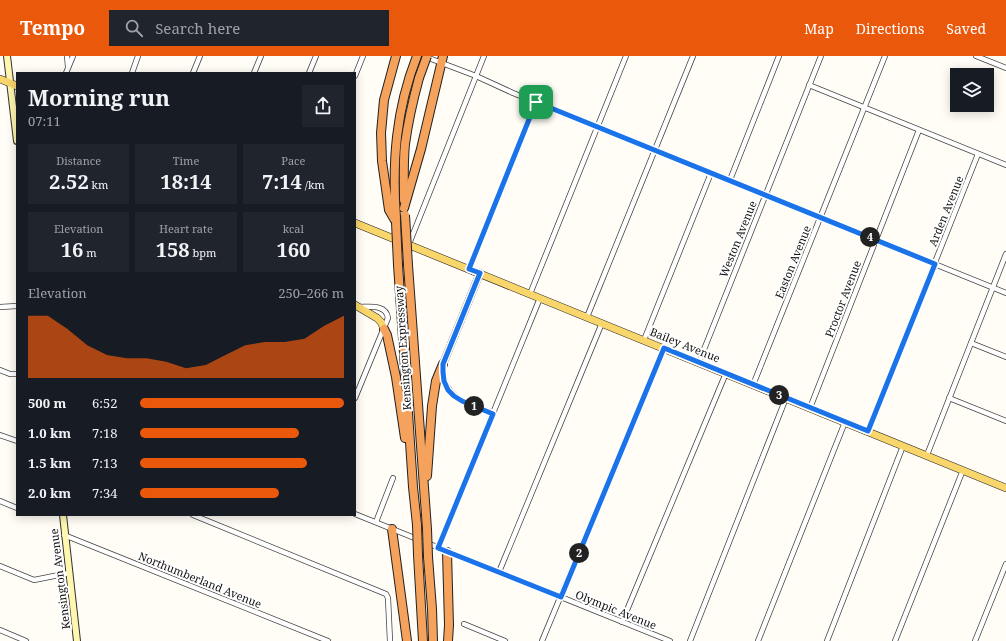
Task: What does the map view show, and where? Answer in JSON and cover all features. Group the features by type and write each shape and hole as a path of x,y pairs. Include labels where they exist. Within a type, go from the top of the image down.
{"highway":[{"path":"392,210 382,162 381,133 384,100 396,56"},
{"path":"392,210 398,124 403,99 417,56"},
{"name":"Kensington Expressway","path":"426,56 411,107 405,145 404,167 408,265 432,609 432,641"},
{"path":"405,212 443,60"},
{"name":"Kensington Expressway","path":"392,210 396,222 413,486 417,525 423,641"},
{"path":"384,329 387,335 396,377 413,486"},
{"path":"426,508 432,406 436,380 443,364"},
{"path":"392,529 408,641"},
{"path":"447,552 448,641"}],"main road":[{"path":"0,79 14,84"},
{"name":"Bailey Avenue","path":"356,224 480,273 1006,488"},
{"path":"443,364 480,273"},
{"path":"357,306 381,322 384,329"}],"street":[{"path":"7,56 14,84 16,122"},
{"path":"67,56 67,71"},
{"path":"67,71 73,56"},
{"path":"132,72 138,56"},
{"path":"193,72 200,56"},
{"path":"254,72 261,56"},
{"path":"309,72 316,56"},
{"path":"356,74 363,56"},
{"path":"426,56 443,60 536,102 1006,293"},
{"path":"408,244 484,56"},
{"path":"530,294 626,56"},
{"path":"587,317 693,56"},
{"path":"730,180 779,56"},
{"name":"Weston Avenue","path":"699,362 821,56"},
{"name":"Easton Avenue","path":"753,384 884,56"},
{"path":"976,56 1006,68"},
{"path":"809,85 1006,165"},
{"path":"469,269 536,102"},
{"name":"Proctor Avenue","path":"810,408 919,130"},
{"name":"Arden Avenue","path":"868,431 978,154"},
{"path":"644,340 711,173"},
{"path":"926,455 1006,254"},
{"path":"438,548 540,298"},
{"path":"0,307 16,306"},
{"path":"356,396 388,318 386,312 378,307 357,306"},
{"path":"499,572 602,323"},
{"path":"971,343 1006,357"},
{"path":"542,641 664,348"},
{"path":"443,364 444,381 448,390 454,396 493,414"},
{"path":"0,370 10,374 16,374"},
{"path":"622,622 726,373"},
{"path":"690,641 786,398"},
{"path":"949,398 1006,421"},
{"path":"758,641 845,422"},
{"path":"0,435 16,442"},
{"path":"827,641 903,446"},
{"path":"895,641 963,470"},
{"path":"376,522 393,478"},
{"path":"0,500 16,508"},
{"name":"Olympic Avenue","path":"356,514 670,641"},
{"name":"Kensington Avenue","path":"62,516 77,641"},
{"path":"195,516 386,594 388,598 390,641"},
{"name":"Northumberland Avenue","path":"64,535 328,641"},
{"path":"975,641 1006,564"},
{"path":"0,566 34,580 69,573"},
{"path":"464,624 505,641"},
{"path":"0,630 26,641"}],"route":[{"path":"536,102 935,264 868,431 664,348 561,597 438,548 493,414 462,401 448,390 444,381 443,364 480,273 469,269 536,102"}]}
